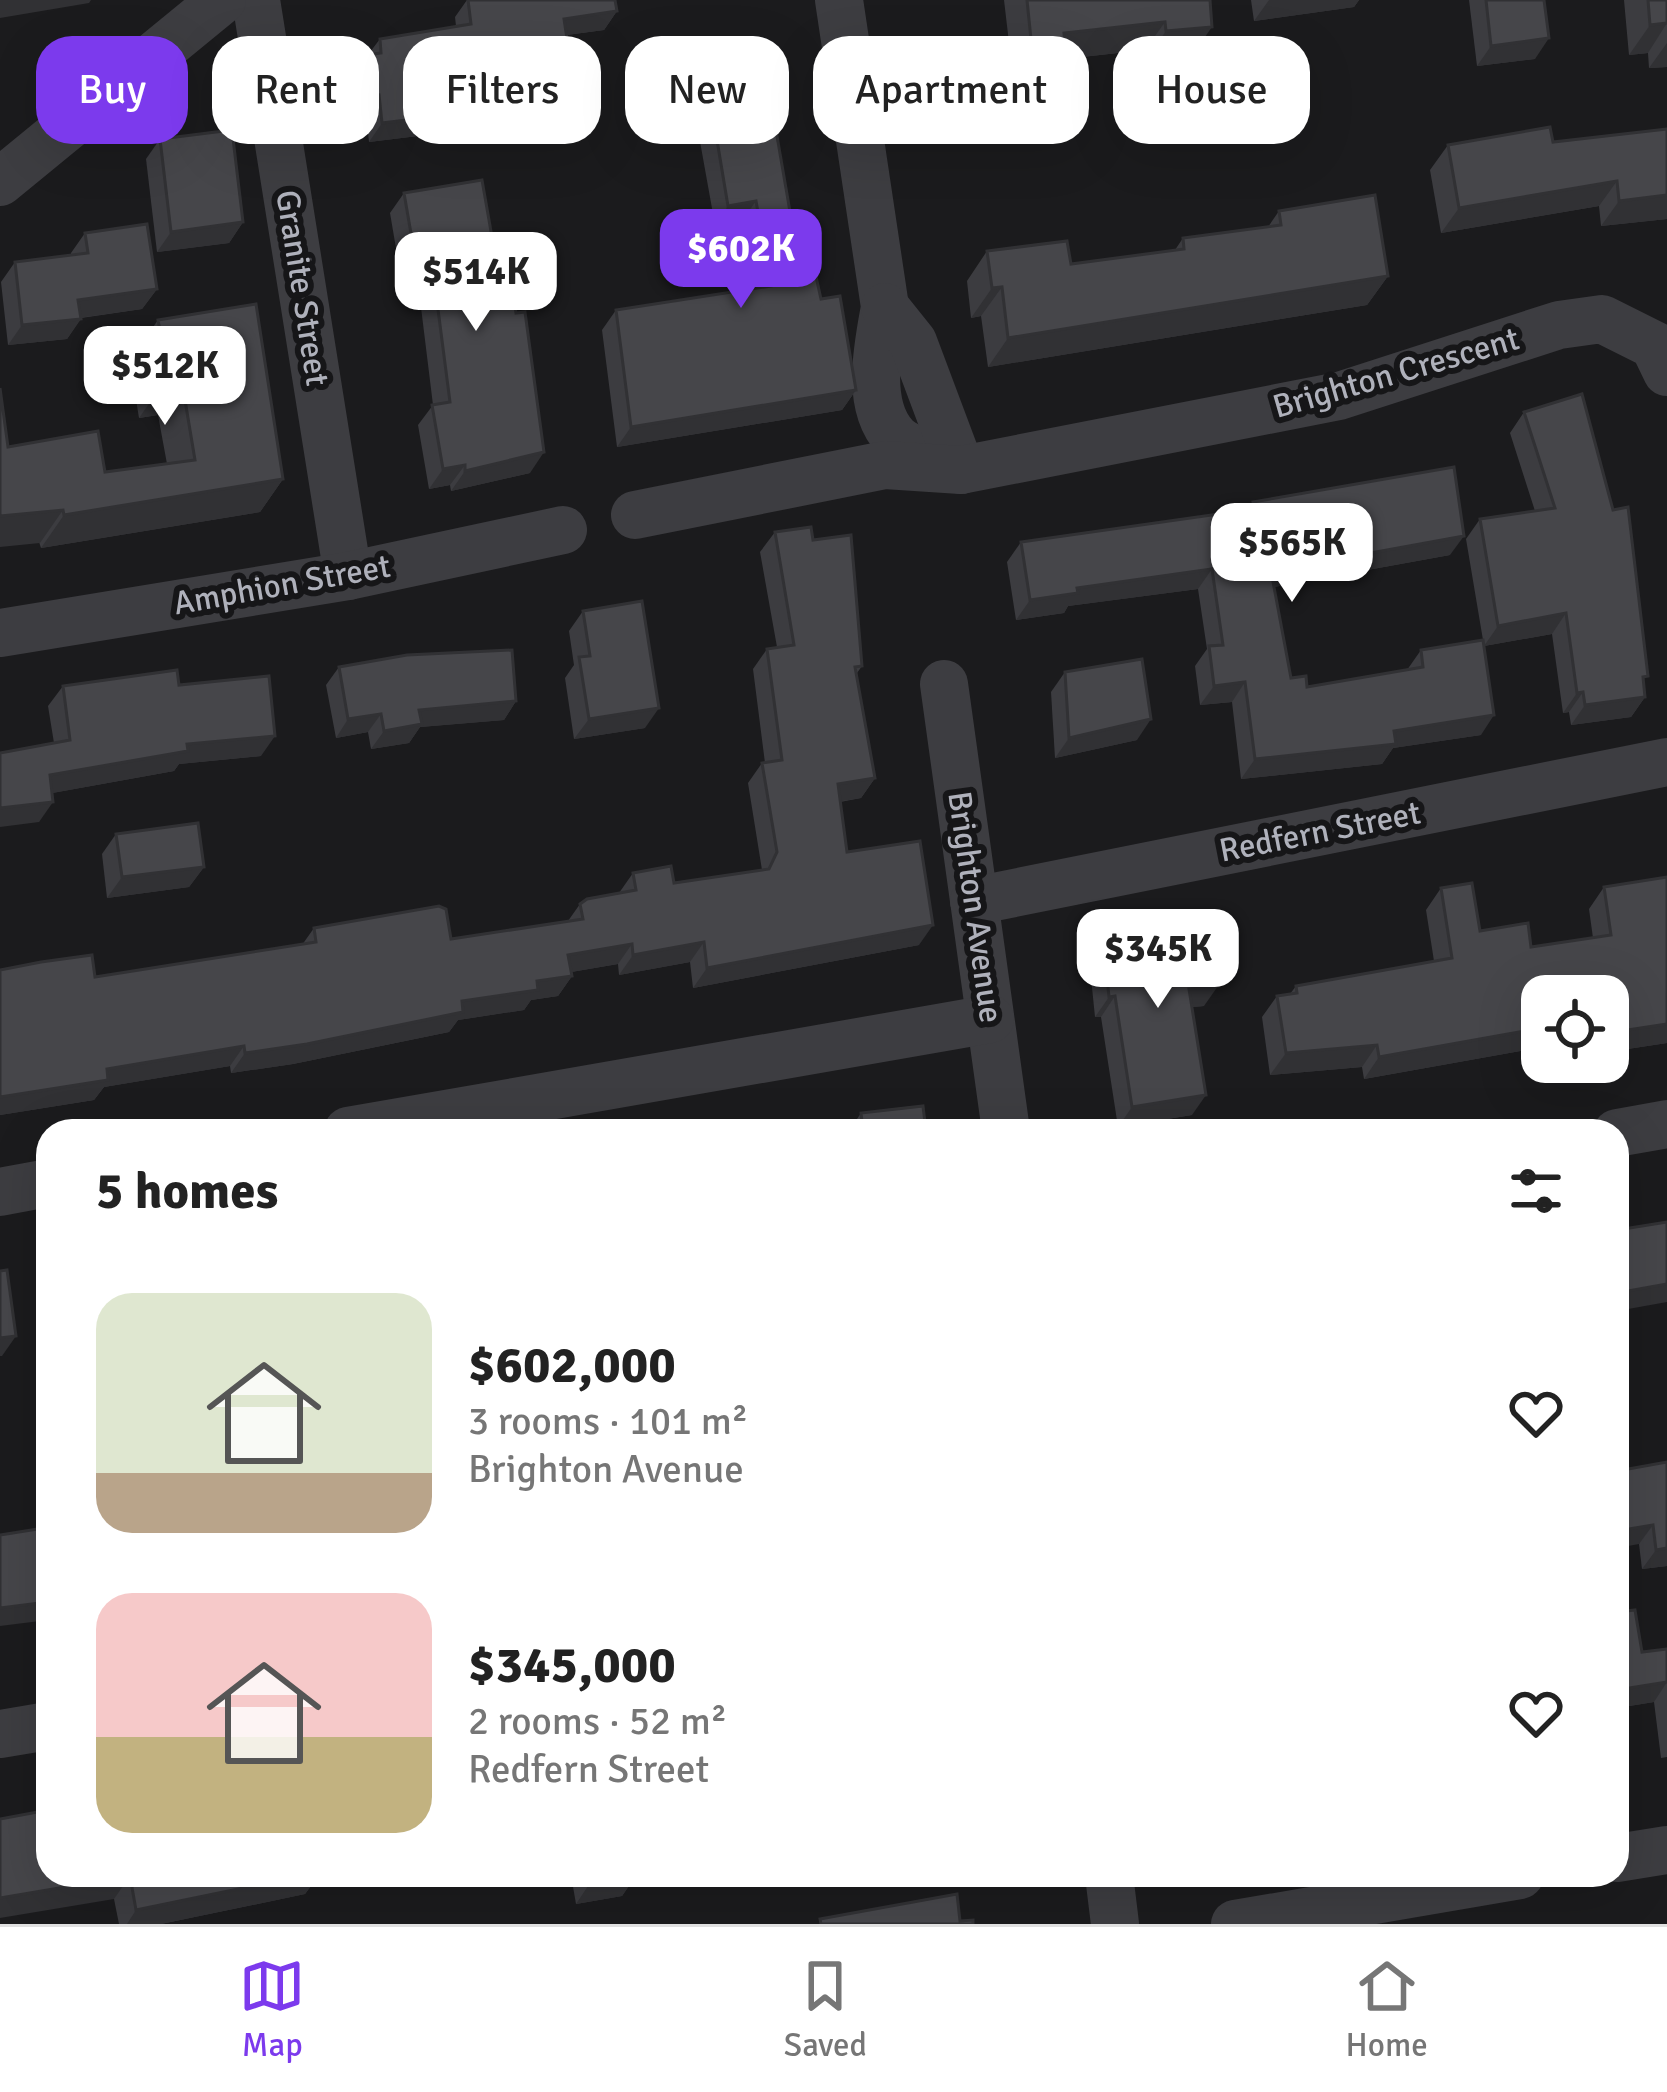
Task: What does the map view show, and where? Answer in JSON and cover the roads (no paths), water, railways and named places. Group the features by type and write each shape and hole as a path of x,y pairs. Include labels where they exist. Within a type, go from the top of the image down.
{"street":[{"name":"Granite Street","path":"256,0 348,576"},
{"path":"635,515 885,464 961,470 913,342 885,307 839,0"},
{"path":"0,182 206,7"},
{"name":"Brighton Crescent","path":"961,470 1339,396 1559,325 1603,319 1654,345 1667,372"},
{"name":"Amphion Street","path":"0,633 348,576 563,530"},
{"name":"Brighton Avenue","path":"944,684 1004,1119"},
{"name":"Redfern Street","path":"974,901 1667,762"},
{"path":"417,1119 990,1019"},
{"path":"1629,1131 1667,1124"},
{"path":"0,1192 36,1185"},
{"path":"0,1734 36,1728"},
{"path":"1629,1856 1667,1850"},
{"path":"1110,1887 1115,1924"},
{"path":"1235,1924 1450,1887"}]}
